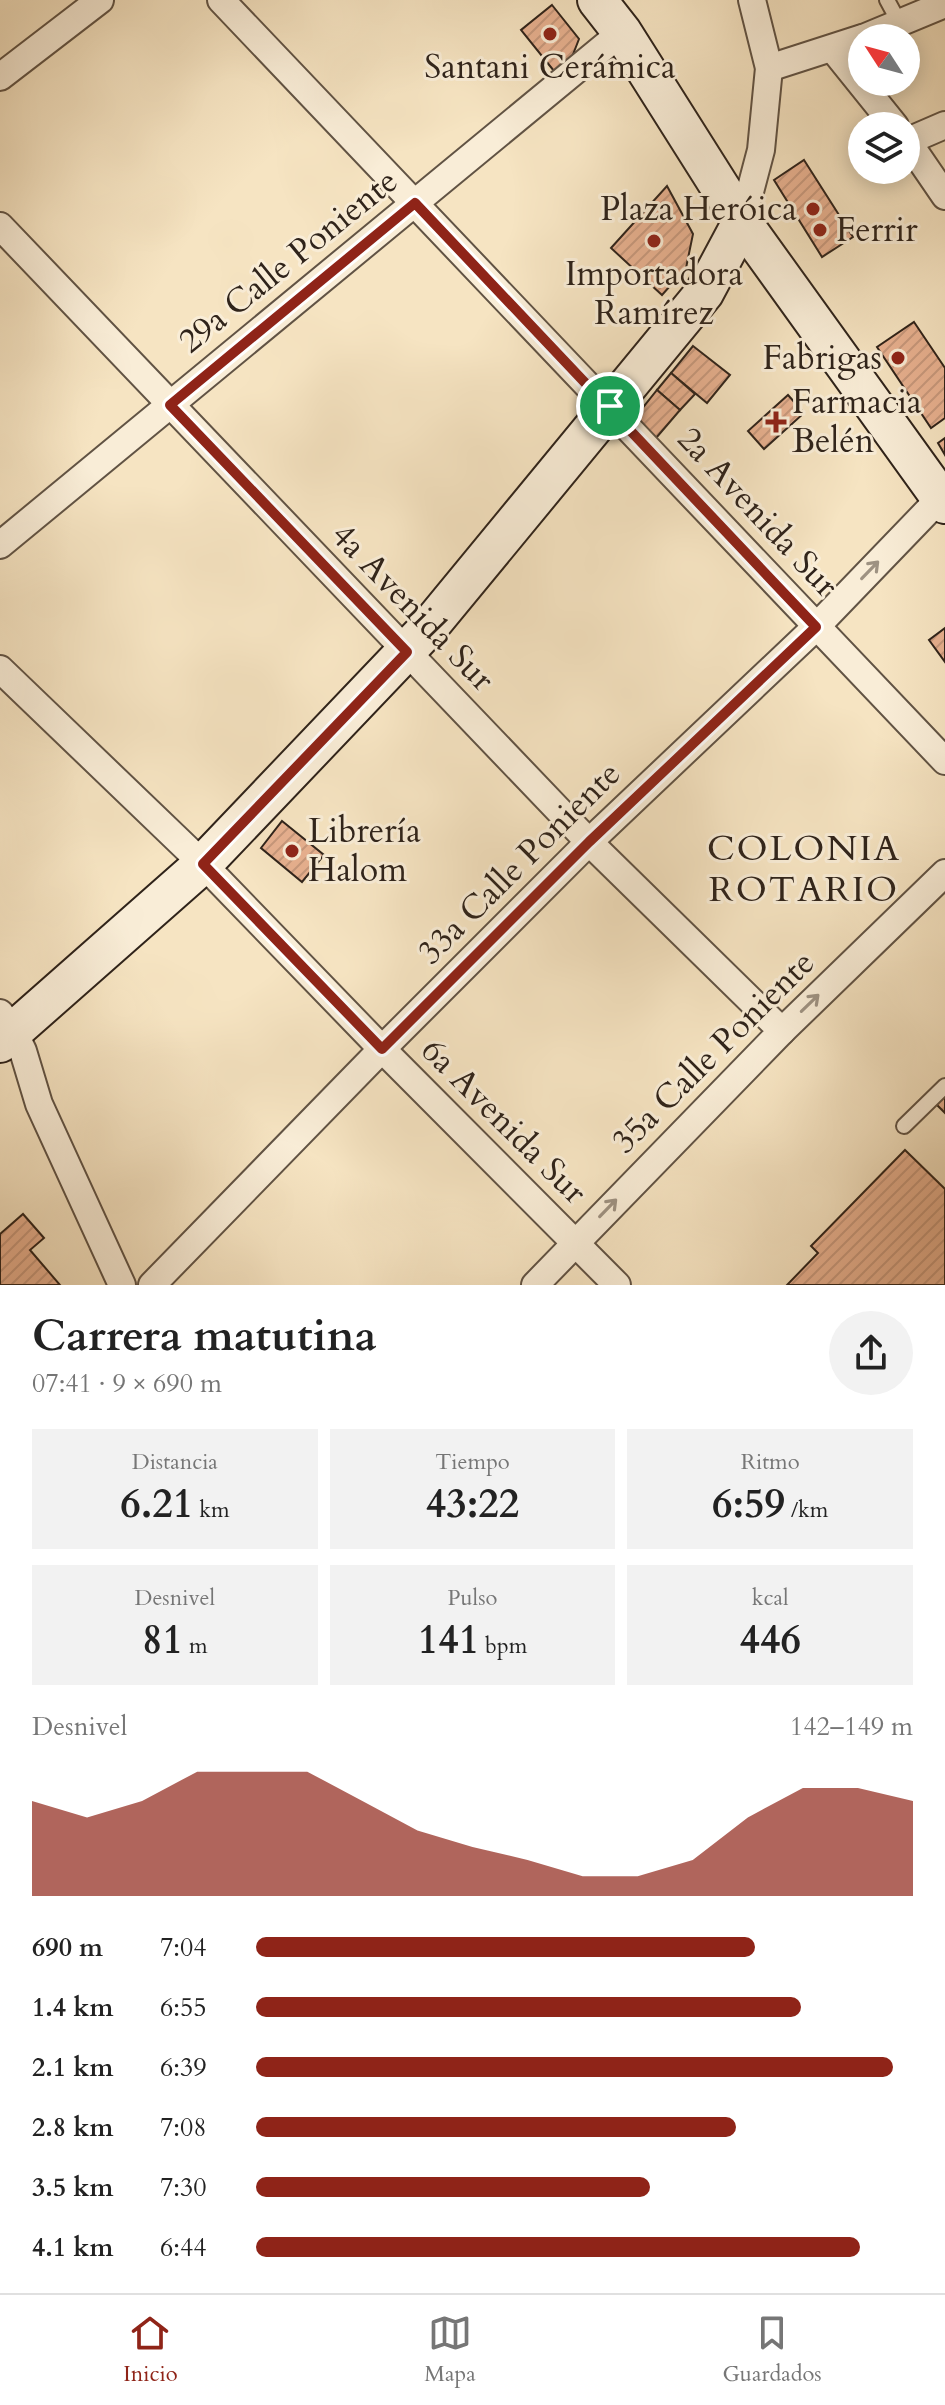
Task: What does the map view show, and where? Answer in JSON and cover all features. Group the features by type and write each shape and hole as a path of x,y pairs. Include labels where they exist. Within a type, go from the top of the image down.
{"street":[{"path":"0,77 100,0"},
{"name":"2a Avenida Sur","path":"221,0 945,761"},
{"path":"597,0 622,32 742,222 943,498"},
{"path":"122,1285 39,1104 23,1051 5,1029 203,864 407,652 704,293 742,222 761,150 769,68 752,0"},
{"path":"900,24 945,4"},
{"name":"29a Calle Poniente","path":"0,545 622,32"},
{"path":"769,68 848,43"},
{"path":"833,49 884,112"},
{"path":"920,131 945,125"},
{"path":"920,160 945,196"},
{"name":"4a Avenida Sur","path":"0,226 589,842 782,1031"},
{"name":"33a Calle Poniente","path":"152,1285 589,842 816,627 943,498"},
{"name":"6a Avenida Sur","path":"0,669 203,864 617,1285"},
{"name":"35a Calle Poniente","path":"535,1285 782,1031 945,873"}],"lane":[{"path":"887,0 900,24"},
{"path":"904,1126 945,1086"}],"building":[{"name":"Santani Cerámica","path":"552,5 579,39 572,57 554,71 521,30"},
{"name":"Plaza Heróica","path":"804,160 853,237 822,257 774,180"},
{"name":"Importadora Ramírez","path":"667,186 693,234 686,268 662,295 611,248"},
{"path":"914,322 945,368 945,418 931,428 877,347"},
{"path":"693,346 730,375 707,403 671,373"},
{"path":"671,373 695,394 680,410 657,390"},
{"path":"657,390 680,410 656,438 639,424 641,410"},
{"name":"Farmacia Belén","path":"788,395 804,413 764,449 748,431"},
{"path":"945,438 945,455 938,443"},
{"path":"945,628 945,662 929,640"},
{"name":"Librería Halom","path":"282,821 324,855 302,882 261,848"},
{"path":"945,1096 945,1113 936,1104"},
{"path":"905,1150 945,1189 945,1285 787,1285 818,1253 811,1246"},
{"path":"23,1214 44,1238 30,1250 60,1285 0,1285 0,1234"}],"place":[{"name":"Santani Cerámica","path":"550,34"},
{"name":"Plaza Heróica","path":"813,209"},
{"name":"Ferrir","path":"820,230"},
{"name":"Importadora Ramírez","path":"654,241"},
{"name":"Fabrigas","path":"898,358"},
{"name":"Farmacia Belén","path":"776,422"},
{"name":"Librería Halom","path":"292,851"}],"district":[{"name":"COLONIA ROTARIO","path":"804,868"}],"route":[{"path":"415,203 610,406 816,627 589,842 382,1049 203,864 407,652 170,405 415,203"}]}
